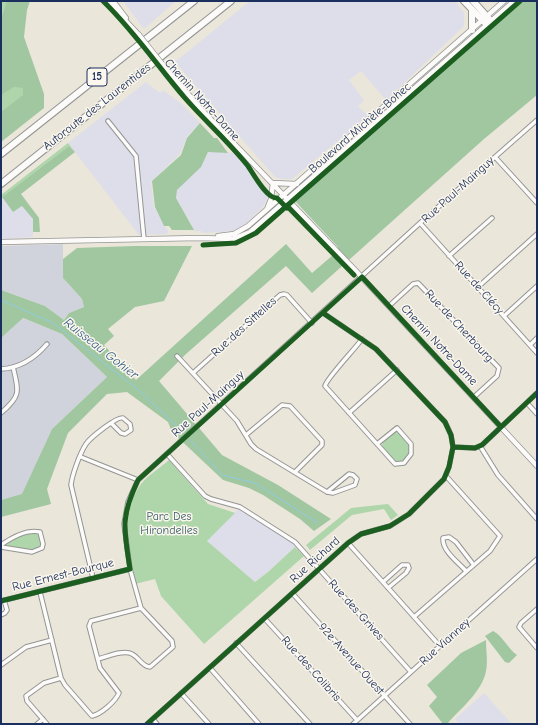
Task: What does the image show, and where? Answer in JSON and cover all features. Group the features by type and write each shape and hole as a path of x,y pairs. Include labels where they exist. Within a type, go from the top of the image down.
{"highway":[{"name":"Autoroute des Laurentides","path":"1,154 194,1"},
{"name":"Autoroute des Laurentides","path":"1,184 231,1"},
{"path":"464,1 472,10 487,21"},
{"path":"473,1 487,21"},
{"path":"472,10 472,30"}],"street":[{"name":"Chemin Notre-Dame","path":"107,1 139,35"},
{"name":"Chemin Notre-Dame","path":"113,1 163,65 201,109 362,277 537,466"},
{"name":"Boulevard Michèle-Bohec","path":"199,238 239,233 472,30 487,21 504,1"},
{"name":"Boulevard Michèle-Bohec","path":"1,242 199,238 232,239 242,237 288,200 487,21 514,1"},
{"name":"Rue Paul-Mainguy","path":"98,659 126,652 132,654 145,666 150,667 172,647 172,642 141,608 130,569 124,524 128,502 138,480 537,120"},
{"path":"108,121 136,156 144,239"},
{"path":"495,157 537,203"},
{"path":"266,211 271,198 273,183 297,184"},
{"path":"449,256 492,218"},
{"name":"Rue de Clécy","path":"420,224 537,353"},
{"path":"478,287 537,234"},
{"name":"Rue de Cherbourg","path":"389,306 413,284 418,283 499,368 497,376 474,397"},
{"path":"504,316 537,286"},
{"name":"Rue des Sittelles","path":"193,373 280,295 284,294 287,296 312,323"},
{"path":"323,313 376,349 445,422 451,435 453,447 446,476 500,536 490,550 414,617"},
{"path":"530,345 537,338"},
{"path":"362,339 325,382 325,386 349,413 395,464 400,465 404,463 411,454 411,444 396,428 377,444"},
{"path":"1,369 13,367 31,359 47,344"},
{"path":"177,356 237,421 256,449 327,492 334,493 355,485 357,479 353,475 349,474 327,492"},
{"path":"1,414 13,403 18,395 13,367"},
{"path":"349,413 397,370"},
{"path":"453,447 480,446 537,393"},
{"path":"527,403 537,414"},
{"path":"246,435 282,405 290,406 322,441 322,445 295,472"},
{"path":"94,578 71,485 72,478 86,444 111,423 117,418 123,418 130,424 131,430 125,434 121,433 111,423"},
{"path":"480,446 498,475 537,519"},
{"name":"Rue des Grives","path":"167,454 206,496 211,499 240,507 295,542 411,672"},
{"path":"81,458 138,480"},
{"name":"Rue Richard","path":"147,724 348,543 361,534 390,526 409,514 446,476"},
{"path":"35,531 40,532 43,544 42,548 32,552 1,546 12,538 35,531"},
{"path":"466,571 447,550 443,544 443,538 449,537 456,542 473,564"},
{"path":"348,543 440,646"},
{"name":"Rue Vianney","path":"353,724 537,559"},
{"path":"383,582 402,565 408,565 409,568 406,573 388,588"},
{"name":"Rue Ernest-Bourque","path":"1,615 7,610 2,600 130,569"},
{"path":"40,592 61,678 65,685 92,716 97,715 116,698 119,693 105,676 98,659 89,626 91,621 141,608"},
{"name":"92e Avenue Ouest","path":"292,594 410,724"},
{"path":"537,609 521,623 519,627 537,648"},
{"name":"Rue des Colibris","path":"264,619 357,720"},
{"path":"1,665 26,647 52,640"},
{"path":"236,643 310,724"},
{"path":"210,668 259,724"},
{"path":"48,724 27,701 26,696 44,683 61,678"},
{"path":"181,693 209,724"},
{"path":"37,724 43,719"},
{"path":"153,719 157,724"}],"shaded area":[{"path":"123,1 176,1 144,29"},
{"path":"250,1 455,1 464,13 464,26 386,100 361,71 349,80 364,100 358,106 368,116 292,179 282,179 275,177 175,62"},
{"path":"146,82 160,93 163,90 183,105 200,123 187,137 180,154 151,182 154,207 168,231 167,234 139,235 68,143"},
{"path":"209,151 231,153 234,151 263,187 268,197 263,207 242,227 235,231 203,233 201,231 194,231 176,198 177,190 200,167"},
{"path":"1,196 13,212 22,205 33,219 33,237 1,239"},
{"path":"63,244 63,278 82,299 84,307 69,313 64,320 45,306 1,290 1,246"},
{"path":"22,318 62,334 107,377 52,429 22,495 1,500 1,338"},
{"path":"240,507 295,542 295,547 255,582 207,541"},
{"path":"484,693 512,724 459,724 455,719"}],"green space":[{"path":"1,1 18,1 31,110 1,135"},
{"path":"7,1 30,1 27,10 24,37 44,94 44,108 1,142 1,112 23,95 23,88 14,87 1,95 1,20"},
{"path":"522,1 537,1 537,95 484,139 312,293 286,266 186,354 159,381 222,455 278,485 331,519 314,531 300,519 263,495 249,488 223,480 172,432 168,422 127,392 107,394 68,433 47,489 51,504 1,517 1,500 22,494 52,429 107,377 62,334 23,318 1,338 1,290 45,306 64,320 69,313 84,307 82,299 63,278 63,259 77,248 192,246 164,301 135,307 108,329 114,336 104,345 136,380 286,244 312,273 333,255 338,247 295,201"},
{"path":"200,123 214,138 217,138 228,153 208,152 201,167 177,190 176,198 194,230 172,230 169,226 164,226 155,207 152,181 181,155 187,138"},
{"path":"68,143 75,152 69,146 2,197 1,195"},
{"path":"69,146 75,152 21,194 39,218 40,232 33,232 33,219 22,206 13,212 2,197"},
{"path":"395,432 399,432 409,443 410,453 401,462 396,462 382,446 383,442"},
{"name":"Parc Des Hirondelles","path":"169,460 208,504 235,513 207,541 255,582 295,547 304,556 204,644 161,596 155,579 135,584 132,572 128,546 128,520 130,507 134,495 141,484"},
{"path":"388,504 398,515 391,520 384,509 352,515 310,550 306,545 351,508"},
{"path":"35,531 40,532 43,544 42,548 32,552 1,547 12,538"},
{"path":"493,631 517,655 509,663 505,662 485,636"},
{"path":"486,640 487,667 484,679 470,700 447,724 443,724 429,706 437,697 427,685 461,653"}],"waterway":[{"name":"Ruisseau Gohier","path":"1,300 53,323 136,388 179,428"},
{"name":"Ruisseau Gohier","path":"191,441 222,475 255,483 318,523"}],"cycle path":[{"path":"103,1 135,36 184,97 248,166 265,191 269,195 277,198 287,208"},
{"path":"203,245 236,243 256,233 520,1"},
{"path":"288,207 354,275"},
{"path":"1,601 130,569 126,544 125,524 128,504 138,480 362,277 501,427"},
{"path":"147,724 348,543 361,534 390,526 409,514 444,479 449,467 453,447 451,435 445,422 376,349 323,313"},
{"path":"453,447 475,448 482,445 537,393"}]}
